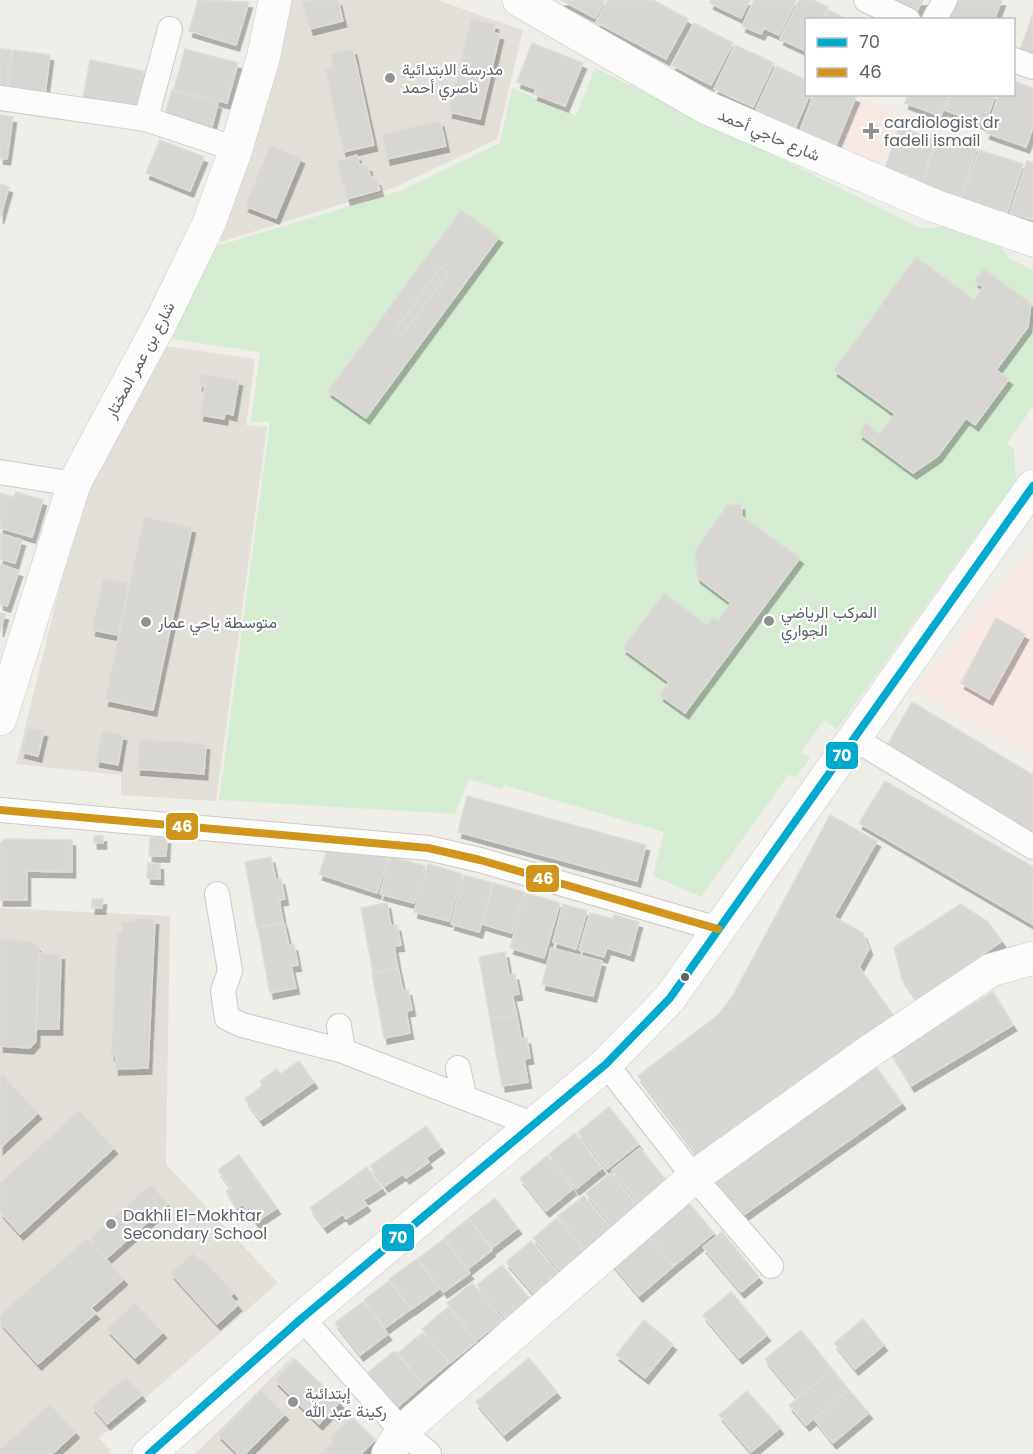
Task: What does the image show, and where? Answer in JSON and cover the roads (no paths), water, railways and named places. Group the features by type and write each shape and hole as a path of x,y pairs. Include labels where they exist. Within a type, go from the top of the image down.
{"street":[{"name":"شارع بن عمر المختار","path":"0,719 74,484 175,294 209,223 236,149 263,58 276,0"},
{"name":"شارع حاجي أحمد","path":"519,0 705,107 932,205 1033,240"},
{"path":"866,0 904,18"},
{"path":"935,18 945,0"},
{"path":"146,119 170,29"},
{"path":"1015,60 1033,67"},
{"path":"0,98 146,119 236,149"},
{"path":"0,472 74,484"},
{"path":"148,1454 302,1318 606,1064 670,998 1033,486"},
{"path":"855,739 1033,847"},
{"path":"0,810 428,848 480,860 718,929"},
{"path":"217,894 230,971 223,991 227,1018 242,1025 343,1051 385,1076 464,1096 535,1125"},
{"path":"395,1442 694,1177 870,1051 991,970 1033,958"},
{"path":"339,1026 343,1051"},
{"path":"606,1064 694,1177 771,1266"},
{"path":"458,1068 464,1096"},
{"path":"302,1318 395,1442 429,1454"}],"place":[{"name":"مدرسة الابتدائية ناصري أحمد","path":"390,78"},
{"name":"cardiologist dr fadeli ismail","path":"871,131"},
{"name":"المركب الرياضي الجواري","path":"769,621"},
{"name":"متوسطة ياحي عمار","path":"146,622"},
{"name":"Dakhli El-Mokhtar Secondary School","path":"111,1224"},
{"name":"إبتدائية ركينة عبد الله","path":"293,1402"}]}
